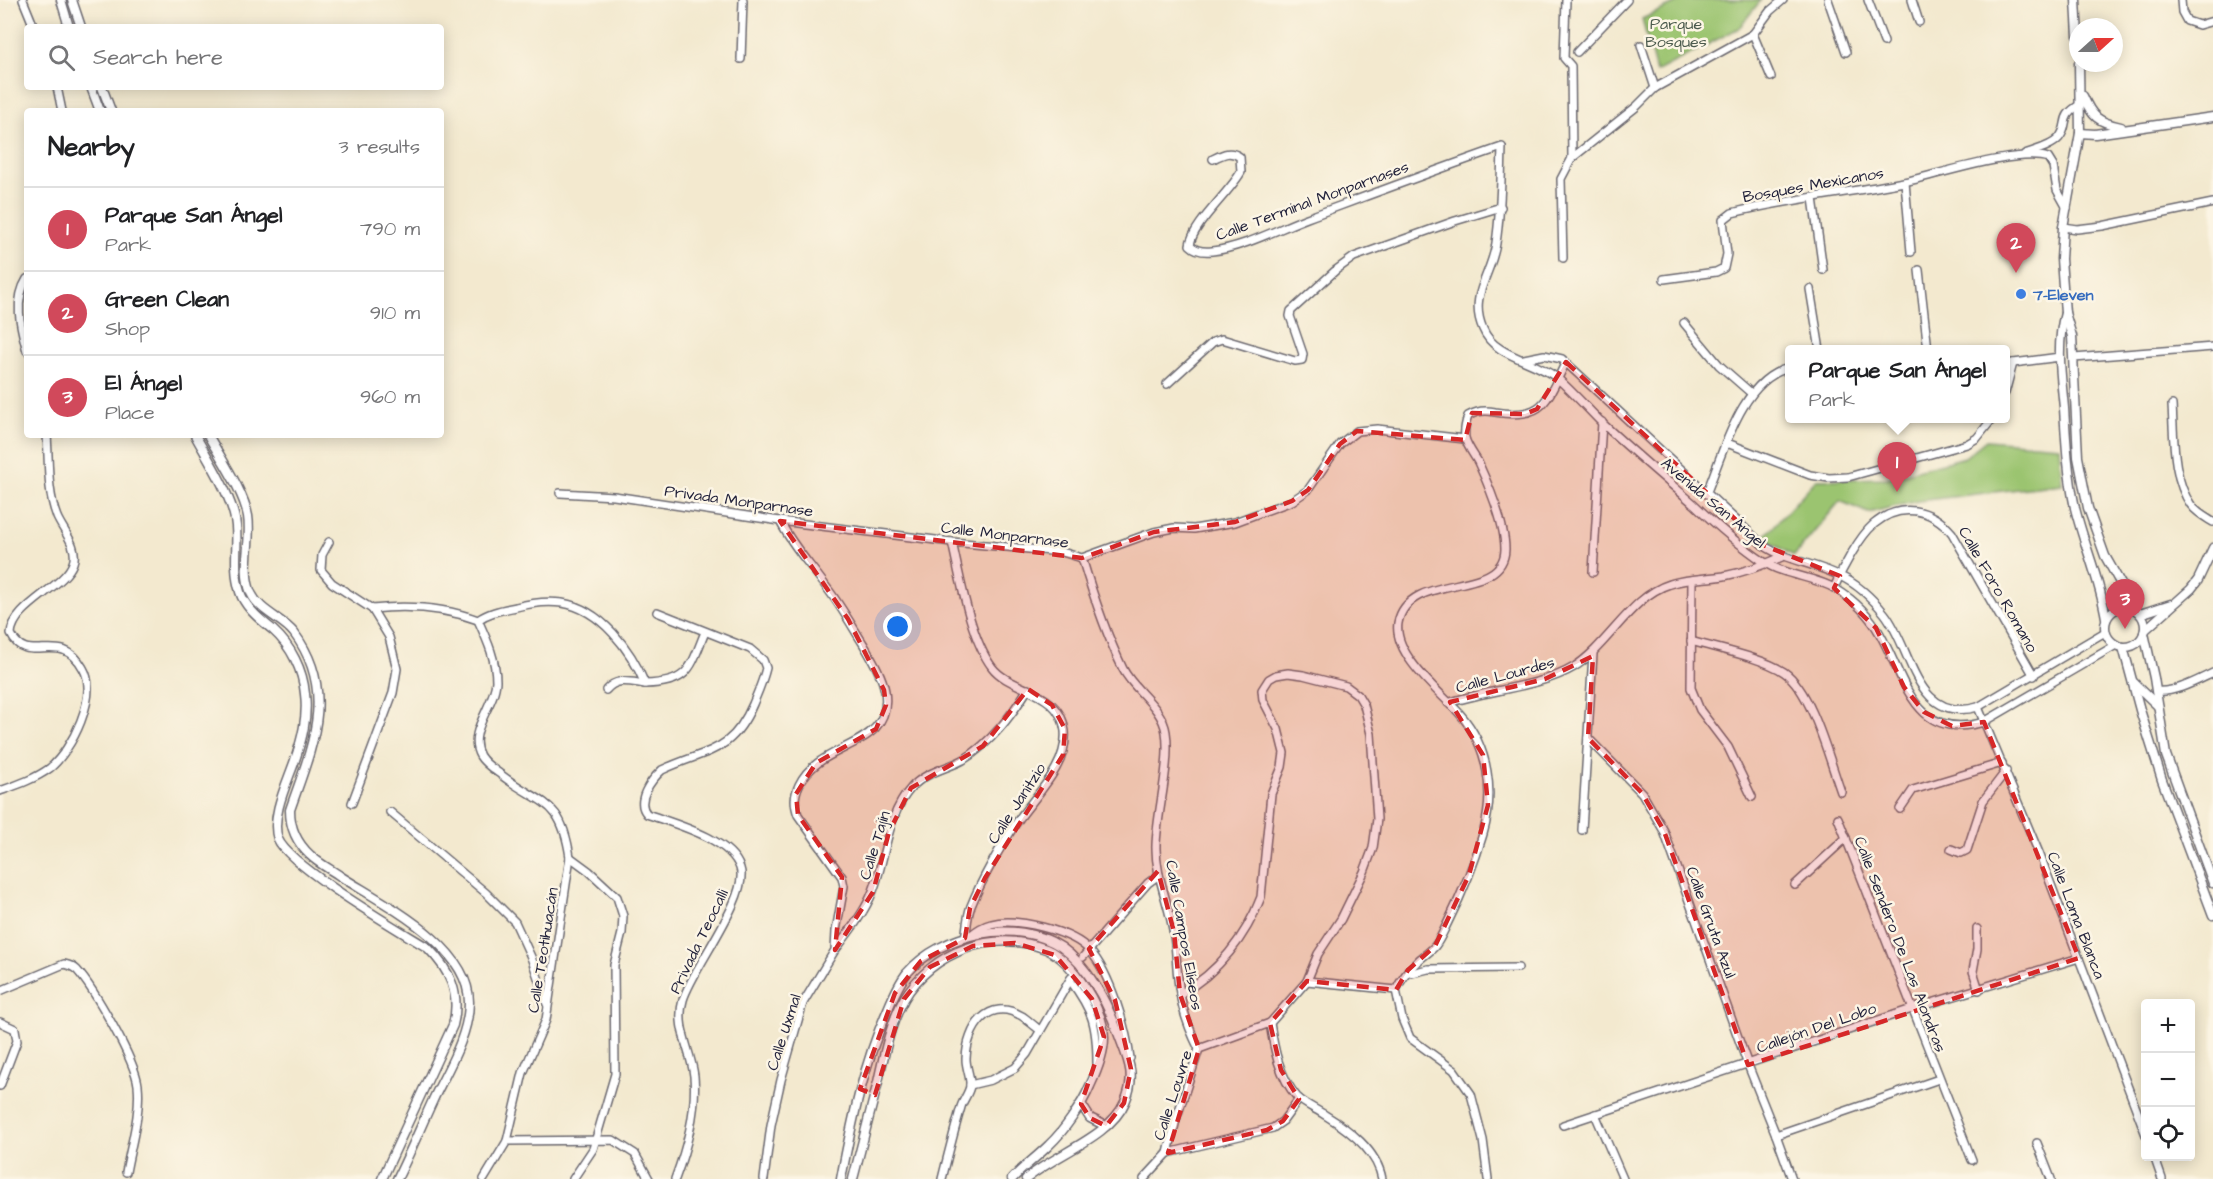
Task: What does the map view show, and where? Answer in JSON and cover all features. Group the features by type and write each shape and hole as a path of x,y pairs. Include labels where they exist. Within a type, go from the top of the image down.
{"street":[{"path":"22,0 33,24"},
{"path":"61,0 68,24"},
{"path":"72,0 80,24"},
{"path":"741,59 743,0"},
{"path":"1566,0 1564,58 1571,66 1572,158"},
{"path":"1577,52 1627,0"},
{"path":"1563,258 1562,179 1572,158 1636,107 1655,88 1753,34 1770,11 1783,0"},
{"path":"1828,0 1846,52"},
{"path":"1868,0 1884,42"},
{"path":"1912,0 1919,22"},
{"path":"2076,0 2077,18"},
{"path":"2181,0 2182,12 2187,21 2199,25 2213,21"},
{"path":"1753,34 1771,77"},
{"path":"1641,45 1655,88"},
{"path":"2079,72 2080,133 2063,227 2061,259 2065,313 2071,327 2074,358 2078,457 2088,507 2105,556 2144,621 2166,755 2213,883"},
{"path":"58,90 61,108"},
{"path":"92,90 99,108"},
{"path":"103,90 110,108"},
{"path":"2080,91 2097,119 2105,124 2127,128"},
{"name":"Bosques Mexicanos","path":"2017,157 2056,140 2062,132 2067,114 2081,104"},
{"path":"2080,133 2095,134 2213,117"},
{"name":"Calle Terminal Monparnases","path":"1213,159 1227,153 1234,153 1240,157 1241,172 1194,234 1190,245 1194,249 1210,251 1241,243 1392,185 1502,147"},
{"name":"Avenida San Ángel","path":"1502,147 1501,207 1494,253 1478,297 1478,314 1483,330 1494,346 1524,359 1557,379 1729,536 1767,564 1834,588 1857,605 1882,637 1912,700 1924,712 1952,726 1984,722 2120,646"},
{"name":"Bosques Mexicanos","path":"1664,279 1716,272 1724,268 1727,254 1723,224 1727,215 1905,182 1977,164 2017,157 2048,158 2053,166 2057,190 2067,208"},
{"path":"1905,182 1911,252"},
{"path":"1813,198 1823,270"},
{"path":"2063,227 2077,229 2102,226 2213,203"},
{"path":"1167,384 1213,342 1221,339 1295,361 1302,360 1303,354 1290,316 1291,311 1336,270 1354,257 1501,207"},
{"path":"1919,270 1927,345"},
{"path":"24,287 20,297 19,313 24,337"},
{"path":"1810,289 1819,345"},
{"path":"2065,313 2061,328 2060,357 2070,484 2099,582 2106,618 2105,632 2107,637 2120,646 2153,751 2213,915"},
{"path":"1684,323 1719,364 1751,393"},
{"path":"2074,358 2213,347"},
{"name":"Avenida San Ángel","path":"1524,359 1553,356 1566,362 1763,545 1784,556 1839,576 1859,589 1886,616 1900,640 1916,678 1931,699 1954,710 1965,711 1978,707 2105,632"},
{"path":"2010,363 2060,357"},
{"path":"1488,1179 1481,1130 1471,1094 1454,1070 1410,1038 1400,1011 1396,990 1408,970 1435,946 1460,899 1484,832 1489,794 1488,770 1474,735 1460,715 1409,658 1402,646 1398,631 1402,613 1419,595 1436,588 1482,578 1494,571 1503,559 1505,543 1494,505 1478,462 1465,439 1468,416 1484,411 1516,415 1532,412 1547,398 1566,362"},
{"path":"1706,494 1751,393 1771,375 1785,370"},
{"path":"2172,405 2176,455 2185,494 2199,513 2213,522"},
{"path":"1593,572 1602,422"},
{"path":"1727,443 1810,475 1829,478 1848,477 1967,444 1977,438 1989,423"},
{"name":"Calle Monparnase","path":"861,529 952,542 1062,552 1082,558 1154,532 1235,522 1292,501 1308,490 1340,444 1357,431 1377,429 1465,439"},
{"path":"0,791 39,775 57,761 76,731 88,695 85,671 67,650 24,648 17,644 11,634 14,622 69,570 74,562 75,552 52,503 46,438"},
{"path":"197,438 234,515 236,566 243,599 258,618 285,643 300,672 305,692 307,712 302,735 278,811 276,824 279,840 301,864 319,878 428,948 440,960 453,983 456,998 453,1025 382,1179"},
{"path":"210,438 244,502 249,528 247,560 250,591 268,613 290,628 306,653 314,676 319,699 318,722 290,810 290,820 297,839 310,855 444,947 455,961 468,987 467,1016 459,1044 398,1176 388,1168"},
{"name":"Privada Monparnase","path":"560,493 614,496 780,521 861,529"},
{"name":"Calle Foro Romano","path":"1834,588 1839,576 1873,525 1885,517 1902,512 1917,511 1931,514 1943,522 1952,533 2034,676"},
{"name":"Calle Uxmal","path":"764,1179 771,1125 800,1013 809,992 835,950 844,886 842,877 798,815 794,804 796,794 806,773 816,762 860,740 876,729 886,705 885,690 870,657 828,588 788,539 780,521"},
{"path":"329,542 322,555 321,570 332,583 372,609 389,637 397,669 393,693 352,803"},
{"name":"Calle Janitzio","path":"952,542 968,607 988,661 994,670 1041,696 1052,705 1065,729 1063,755 1016,824 970,908 967,937"},
{"path":"2120,646 2134,645 2171,604 2191,589 2198,580 2213,548"},
{"name":"Calle Lourdes","path":"1448,703 1479,693 1563,673 1593,654 1643,600 1670,584 1755,569 1784,556"},
{"name":"Calle Campos Elíseos","path":"1082,558 1110,638 1124,670 1134,686 1162,719 1167,732 1156,846 1159,875 1174,932 1180,994 1186,1019 1199,1049"},
{"path":"1692,580 1689,677 1694,699 1728,747 1752,797"},
{"path":"477,620 487,613 534,604 563,603 583,610 604,625 623,645 638,667 645,684"},
{"path":"2106,618 2110,612 2122,606 2138,611 2171,604"},
{"path":"372,609 399,606 430,608 455,612 477,620 489,644 496,682 494,695 476,738 479,754 486,763 505,778 545,803 557,814 567,834 570,857 617,897 623,916 622,933 614,965 615,1074 593,1149 573,1179"},
{"name":"Privada Teocalli","path":"657,612 750,649 763,660 766,668 746,721 736,734 717,748 662,770 655,776 643,798 642,805 647,814 710,838 734,857 741,869 741,883 730,911 688,987 681,1009 683,1036 694,1077 693,1109 690,1130 675,1179"},
{"path":"606,690 612,682 645,684 672,682 678,679 692,662 705,632"},
{"path":"1691,641 1770,665 1792,679 1808,702 1841,792"},
{"path":"1582,830 1593,654"},
{"path":"2156,691 2163,692 2185,686 2213,673"},
{"path":"1180,994 1207,976 1232,949 1256,912 1261,897 1272,794 1284,753 1278,729 1263,700 1262,690 1269,679 1276,675 1288,674 1303,675 1346,686 1358,695 1364,705 1371,734 1376,785 1377,819 1370,856 1356,892 1317,954 1307,981 1396,990"},
{"path":"2132,682 2158,706"},
{"name":"Calle Tajín","path":"835,950 867,905 898,808 911,788 924,778 962,760 983,746 1015,711 1028,689"},
{"name":"Calle Loma Blanca","path":"1978,707 2006,771 2141,1124"},
{"name":"Calle Gruta Azul","path":"1588,738 1642,793 1664,831 1748,1065 1792,1179"},
{"path":"2153,751 2163,764 2171,787 2179,793"},
{"path":"1900,809 1913,790 2002,762"},
{"path":"1951,849 1961,853 1967,850 1983,801 2006,771"},
{"path":"2179,793 2178,804 2187,833 2186,843"},
{"path":"390,812 486,893 515,922 531,957 547,1004"},
{"name":"Calle Sendero De Las Alondras","path":"1838,818 1972,1160"},
{"path":"1795,885 1846,838"},
{"name":"Calle Teotihuacán","path":"484,1179 507,1141 523,1073 539,1031 546,1020 570,857"},
{"path":"1083,957 1148,883 1159,875"},
{"path":"841,1179 856,1103 877,1032 895,993 907,974 933,952 967,937 980,928 1008,922 1055,931 1089,949 1115,1000 1125,1029 1131,1069 1132,1084 1119,1114 1106,1126 1026,1179"},
{"path":"1977,929 1977,949 1973,970 1979,990"},
{"path":"967,937 1001,932 1034,935 1059,946 1073,957 1090,979 1105,1005 1116,1027 1131,1069"},
{"path":"853,1179 886,1045 904,999 930,967 941,959 990,942 1015,943 1047,950 1072,971 1092,999 1104,1037 1097,1067 1081,1104 1051,1143 1012,1179"},
{"name":"Callejón Del Lobo","path":"1563,1125 1912,1010 2079,958"},
{"path":"0,991 64,964 76,969 117,1033 138,1083 136,1119 126,1172"},
{"path":"1408,970 1413,973 1447,968 1518,968"},
{"path":"970,1085 991,1080 1015,1068 1027,1054 1071,979 1088,1006 1094,1021 1097,1035 1097,1067"},
{"name":"Calle Louvre","path":"1144,1179 1168,1153 1199,1049 1270,1023 1307,981"},
{"path":"942,1179 962,1104 970,1085 966,1070 969,1040 980,1019 992,1012 1011,1011 1022,1016 1040,1030"},
{"path":"0,1022 15,1029 17,1041 0,1086"},
{"path":"1270,1023 1275,1053 1289,1086 1299,1099 1334,1120 1353,1136 1373,1156 1381,1171 1382,1179"},
{"path":"1776,1135 1940,1079"},
{"path":"860,1089 874,1095"},
{"path":"1168,1153 1267,1130 1283,1121 1299,1099"},
{"path":"856,1103 870,1109"},
{"path":"1081,1104 1090,1118 1106,1126"},
{"path":"1595,1114 1623,1179"},
{"path":"507,1141 597,1138 613,1140 629,1148 642,1164 649,1179"},
{"path":"2037,1143 2051,1179"},
{"path":"2156,1161 2162,1179"}],"highlighted area":[{"path":"1566,362 1763,545 1840,576 1834,588 1876,628 1904,687 1924,712 1952,726 1984,722 2079,958 1748,1065 1664,831 1642,793 1588,738 1593,656 1545,679 1450,702 1483,755 1488,805 1469,875 1435,946 1408,970 1396,990 1307,981 1270,1023 1281,1070 1299,1099 1283,1121 1267,1130 1168,1153 1199,1049 1180,994 1174,932 1158,871 1089,949 1115,1000 1131,1069 1124,1103 1106,1126 1090,1118 1081,1104 1104,1037 1092,999 1055,955 1015,943 973,946 930,967 904,999 875,1095 860,1089 895,993 921,961 965,938 970,908 985,878 1063,755 1065,729 1052,705 1028,689 983,746 911,788 889,832 873,892 835,950 842,877 798,815 796,794 816,763 876,729 886,705 884,690 848,619 780,521 1082,558 1154,532 1235,522 1292,501 1308,490 1340,444 1357,431 1465,440 1472,413 1525,414 1537,409"}],"green space":[{"name":"Parque Bosques","path":"1683,0 1761,0 1739,28 1656,72 1642,19"},
{"path":"1986,440 2059,446 2062,484 1918,501 1868,513 1840,501 1794,556 1763,538 1816,480 1887,478 1965,457"}],"place":[{"name":"Green Clean","path":"2016,273"},
{"name":"7-Eleven","path":"2021,294"},
{"name":"Parque San Ángel","path":"1897,492"},
{"name":"El Ángel","path":"2125,629"}]}
